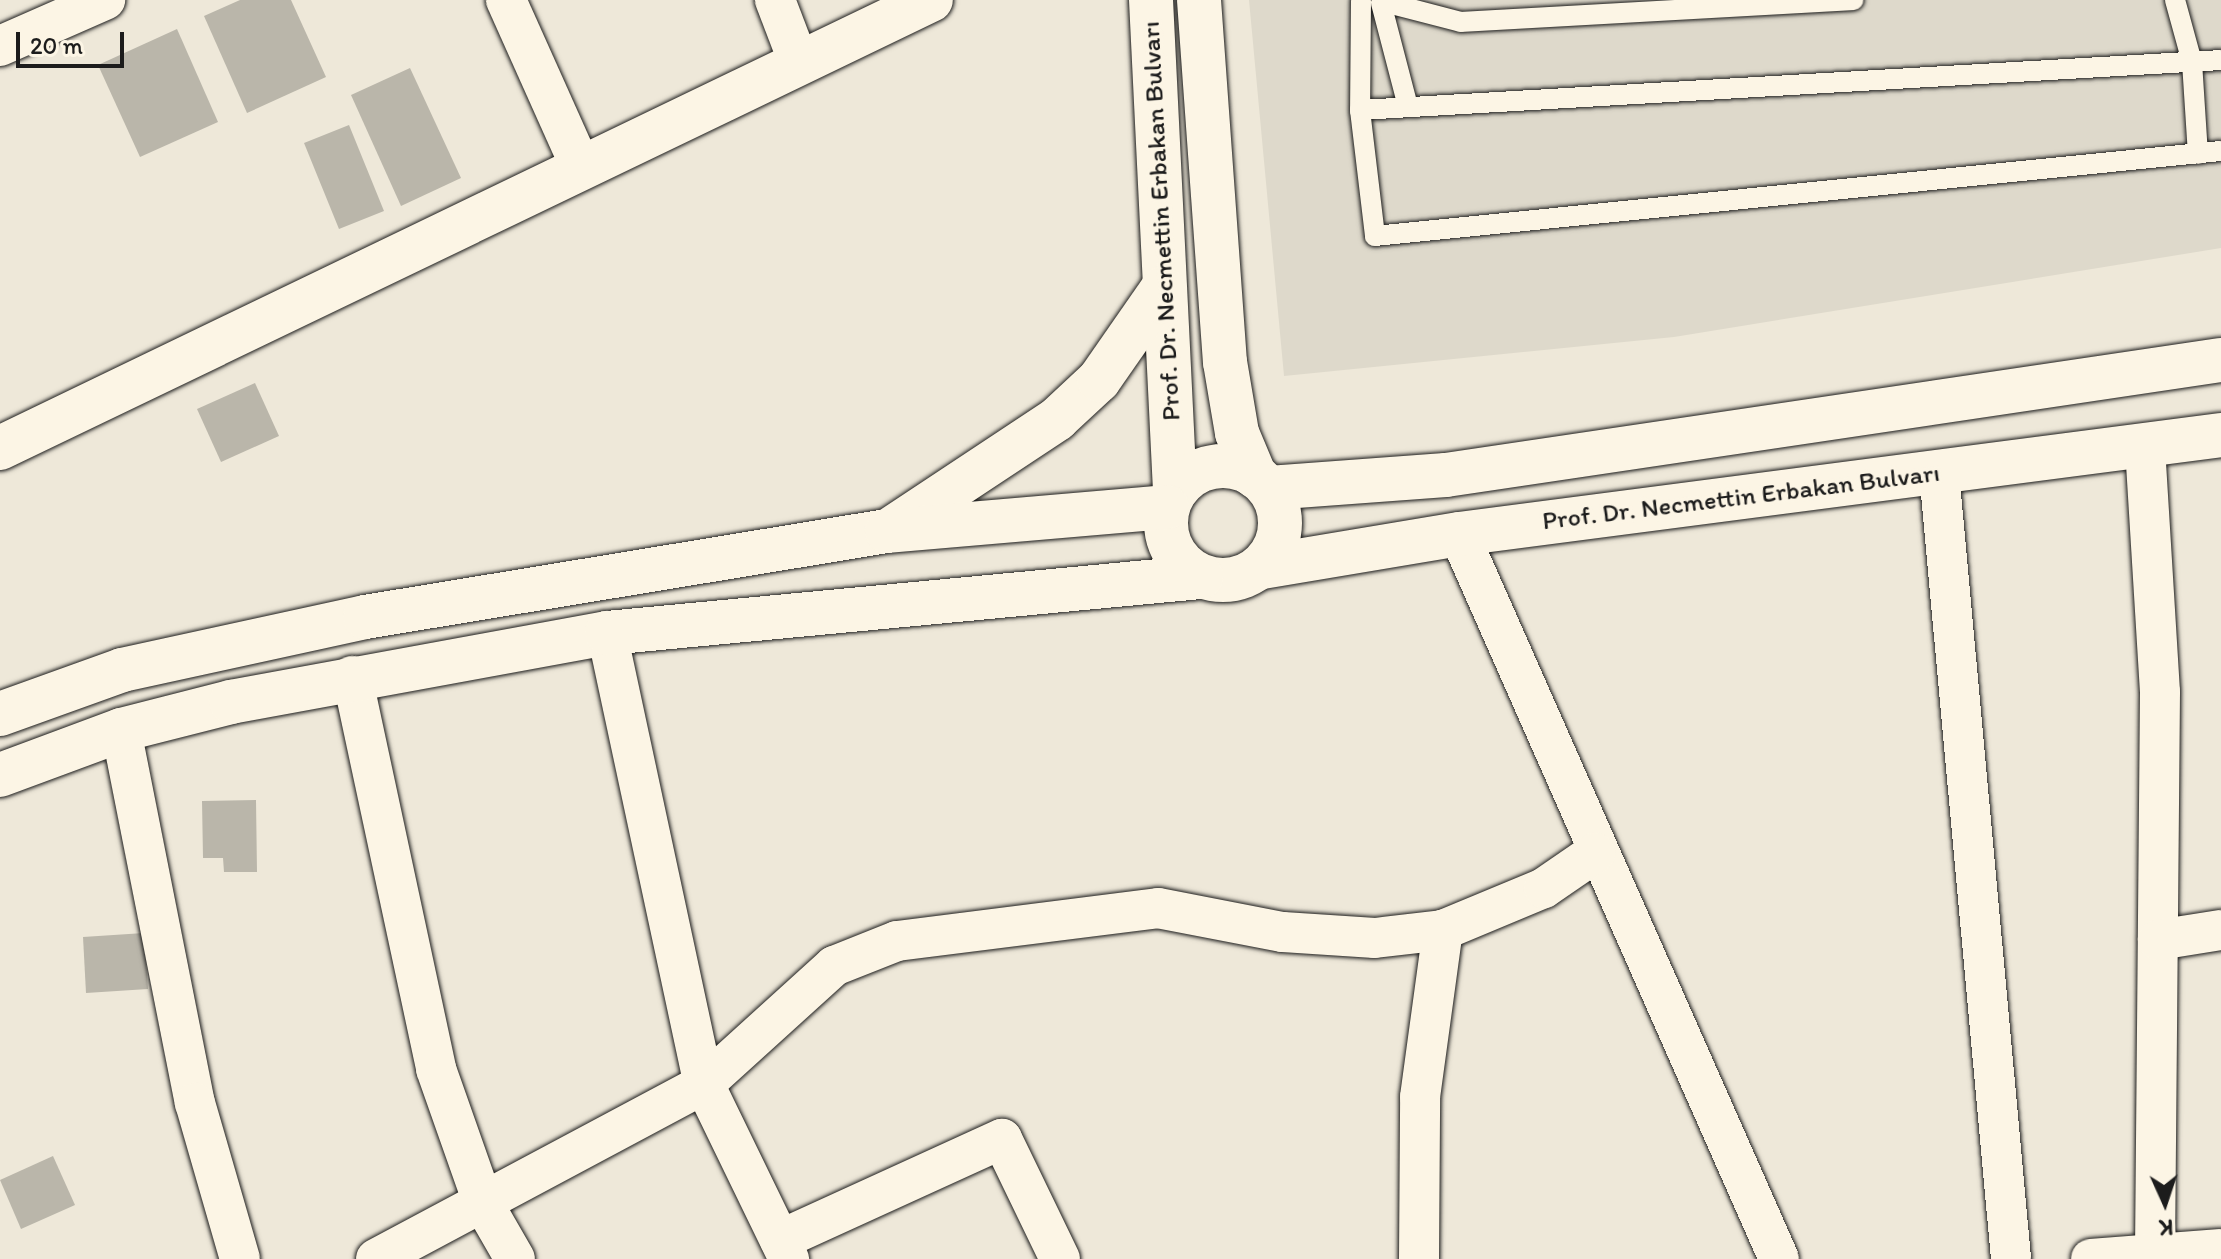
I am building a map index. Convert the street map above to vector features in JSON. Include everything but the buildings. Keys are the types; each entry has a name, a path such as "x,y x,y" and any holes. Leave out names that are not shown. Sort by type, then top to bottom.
{"main road":[{"path":"0,448 931,0"},
{"name":"Prof. Dr. Necmettin Erbakan Bulvarı","path":"1151,0 1171,499"},
{"name":"Prof. Dr. Necmettin Erbakan Bulvarı","path":"1199,0 1225,362 1237,433 1262,482"},
{"path":"887,531 1057,419 1099,380 1163,288"},
{"path":"1201,577 1171,549 1171,499 1187,477 1221,465 1262,482 1446,475 2221,360"},
{"name":"Prof. Dr. Necmettin Erbakan Bulvarı","path":"1262,567 1459,534 2221,435"},
{"path":"0,775 121,730 352,676 607,633 1201,577 1222,581 1262,567 1279,538 1262,482"},
{"path":"0,714 241,639 887,531 1171,499"}],"street":[{"path":"0,46 105,0"},
{"path":"506,0 581,168"},
{"path":"775,0 799,63"},
{"path":"2145,447 2160,692 2154,1257"},
{"path":"1939,472 2011,1259"},
{"path":"1459,534 1595,853 1779,1259"},
{"path":"607,633 704,1084 785,1250 1002,1139 1060,1259"},
{"path":"352,676 436,1069 484,1205 515,1259"},
{"path":"121,730 195,1103 240,1259"},
{"path":"376,1259 484,1205 704,1084 834,966 897,941 1158,908 1283,932 1375,938 1443,930 1544,888 1595,853"},
{"path":"1419,1259 1420,1097 1443,930"},
{"path":"2158,940 2221,930"},
{"path":"2091,1259 2154,1257 2221,1249"}],"lane":[{"path":"1377,2 1461,22 1853,0"},
{"path":"2175,0 2192,62 2198,154"},
{"path":"1377,2 1408,107"},
{"path":"1377,2 1360,110 1375,236 2221,151"},
{"path":"1360,110 2221,60"}],"shaded area":[{"path":"1249,0 2221,0 2221,248 1674,337 1284,376"}]}
